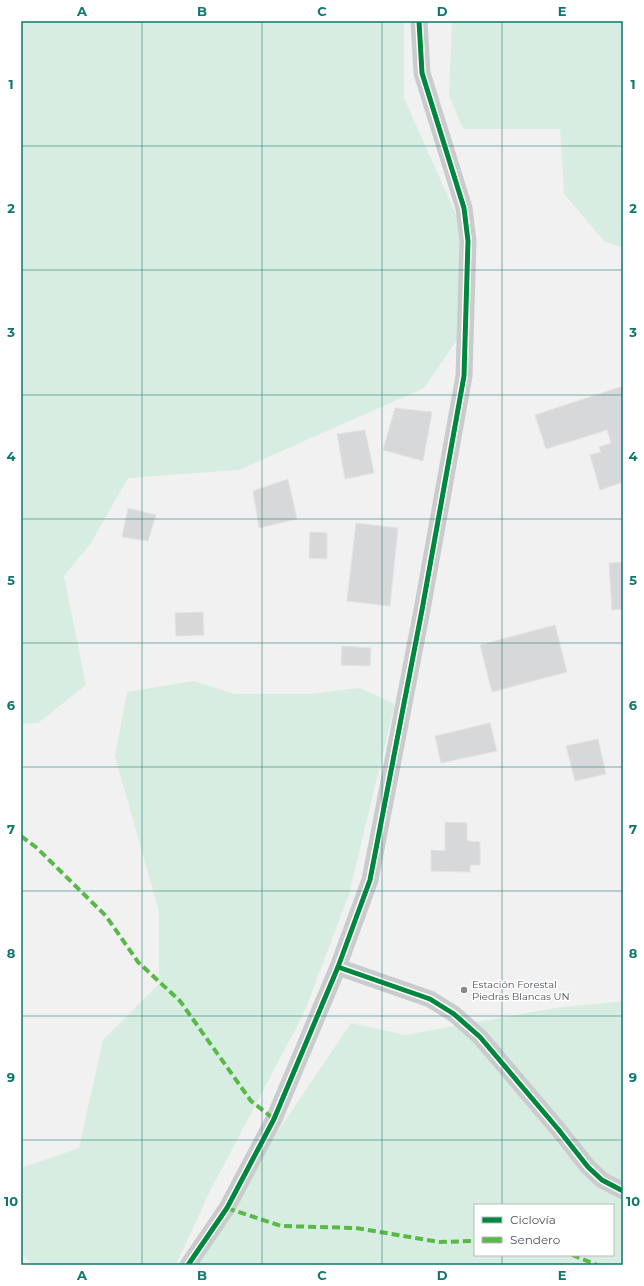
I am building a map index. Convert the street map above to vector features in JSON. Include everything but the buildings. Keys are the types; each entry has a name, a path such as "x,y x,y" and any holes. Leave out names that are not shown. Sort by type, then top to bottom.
{"street":[{"path":"188,1265 227,1208 274,1119 338,967 370,880 422,610 464,376 468,241 464,208 422,73 419,21"},
{"path":"338,967 430,999 454,1014 480,1037 558,1129 588,1167 602,1180 623,1191"}],"green space":[{"path":"21,21 404,21 404,98 459,221 459,337 424,388 239,470 128,478 91,543 64,576 86,685 38,723 21,724"},
{"path":"452,21 623,21 623,248 604,241 564,194 560,129 463,129 449,95"},
{"path":"193,681 235,694 309,694 360,688 395,704 349,894 304,1013 209,1193 176,1265 33,1265 21,1254 21,1168 79,1148 103,1040 159,984 159,912 115,756 127,692"},
{"path":"623,1001 623,1265 187,1265 351,1023 405,1035 555,1008"}],"marked path":[{"path":"21,836 37,848 106,916 138,962 180,1001 251,1101 274,1119"},
{"path":"227,1208 281,1226 356,1228 439,1242 474,1241"},
{"path":"574,1256 597,1265"}],"cycle path":[{"path":"188,1265 227,1208 274,1119 338,967 370,880 422,610 464,376 468,241 464,208 422,73 419,21"},
{"path":"338,967 430,999 454,1014 480,1037 558,1129 588,1167 602,1180 623,1191"}],"place":[{"name":"Estación Forestal Piedras Blancas UN","path":"464,990"}]}
